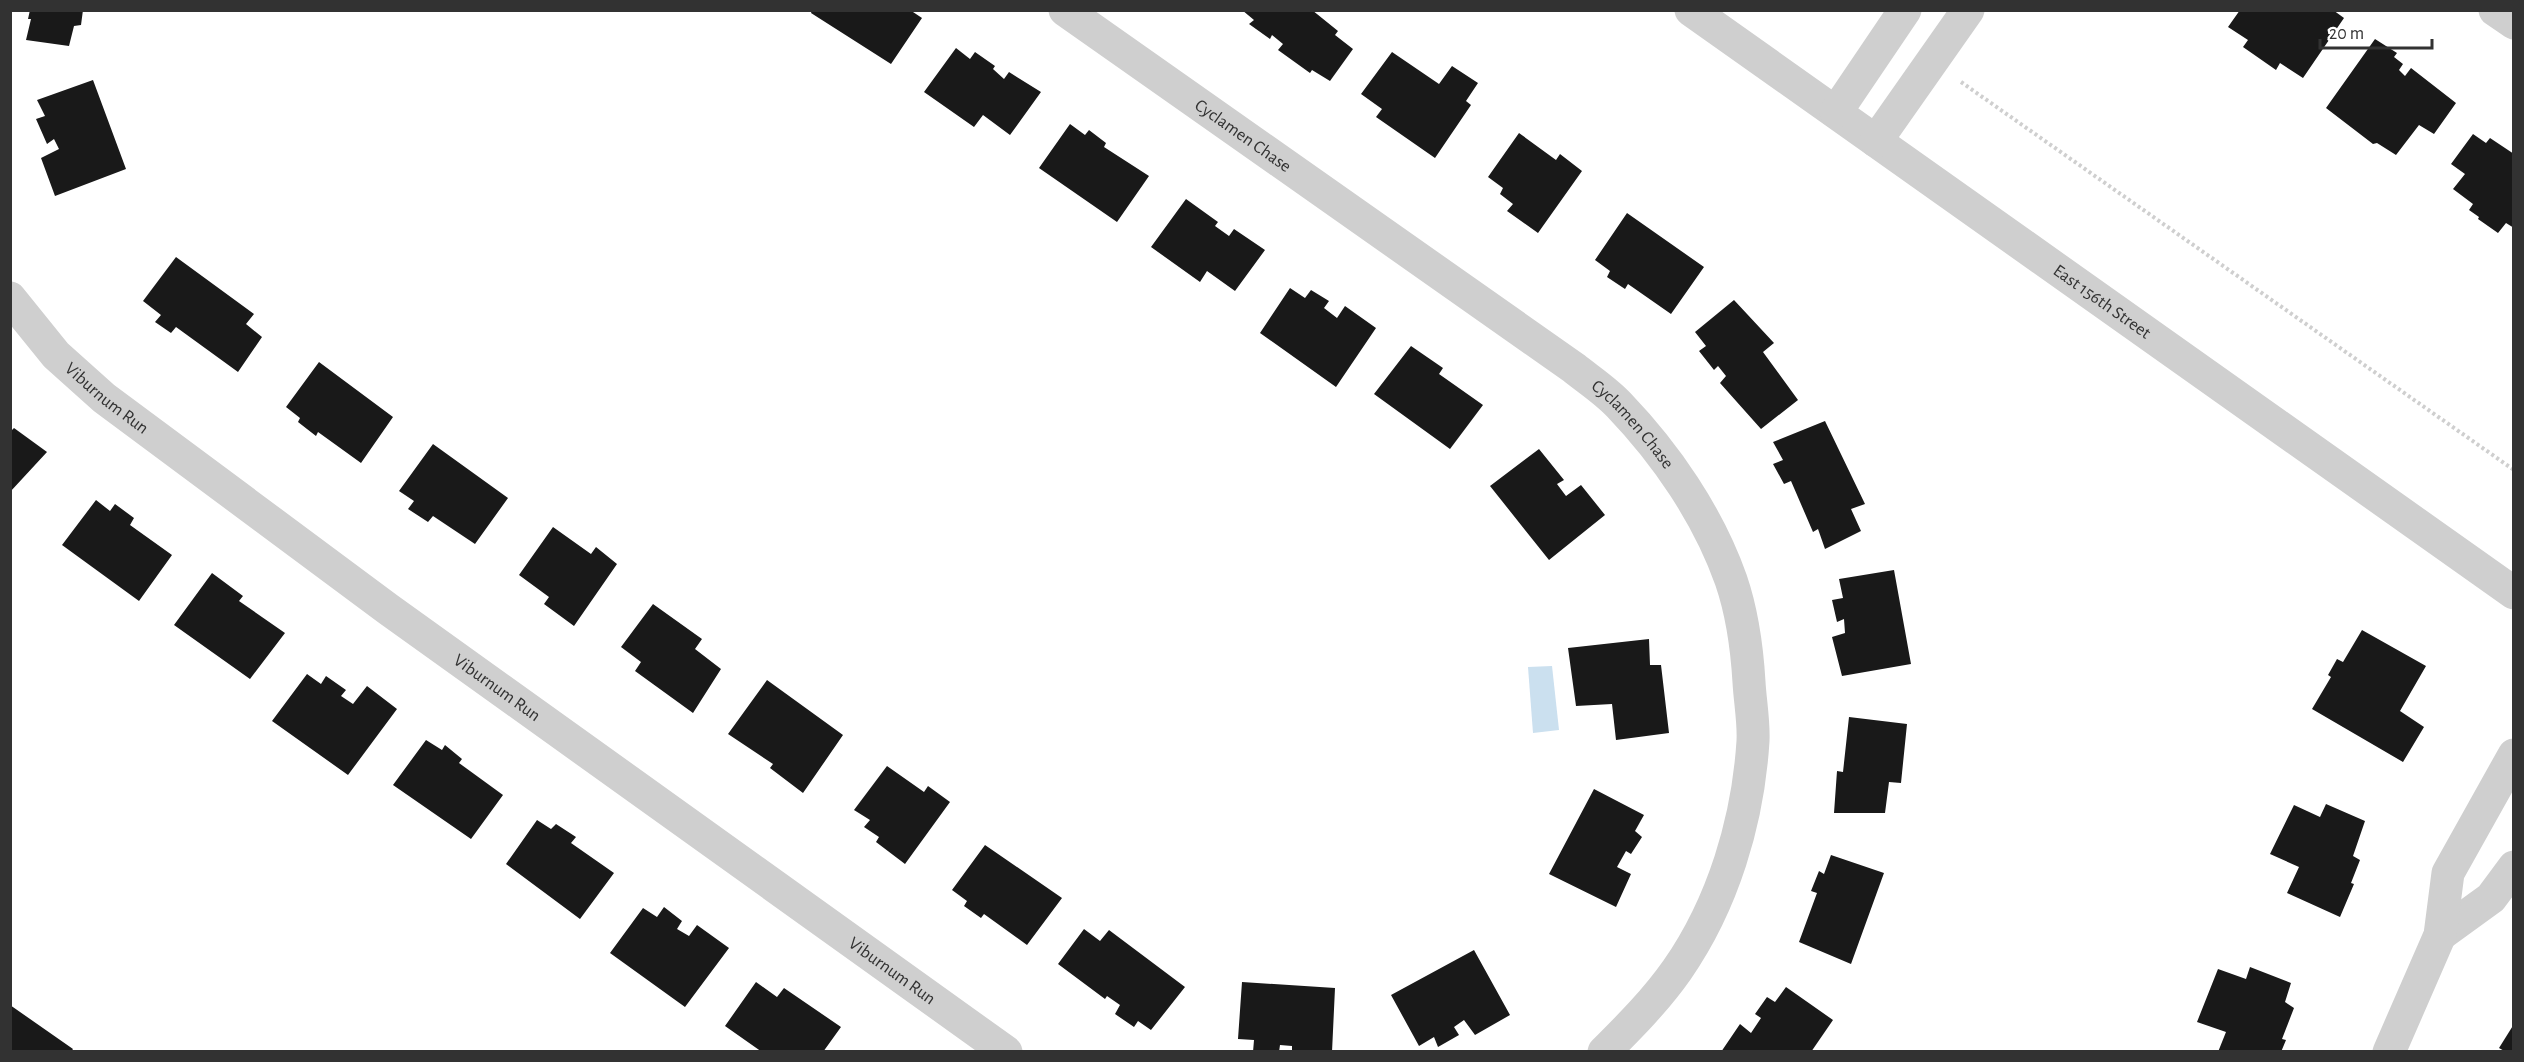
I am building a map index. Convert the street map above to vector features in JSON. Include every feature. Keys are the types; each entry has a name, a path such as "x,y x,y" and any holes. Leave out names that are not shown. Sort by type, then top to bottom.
{"street":[{"name":"Cyclamen Chase","path":"1065,10 1512,322 1618,403 1651,441 1684,487 1711,536 1731,580 1742,623 1746,652 1753,739 1746,801 1730,863 1710,912 1677,970 1637,1019 1604,1052"},
{"name":"East 156th Street","path":"1691,10 2514,593"},
{"path":"1836,112 1905,10"},
{"path":"1876,141 1968,10"},
{"path":"2495,10 2514,23"},
{"name":"Viburnum Run","path":"10,298 56,355 104,398 388,609 1006,1052"},
{"path":"2389,1052 2440,935 2448,873 2514,755"},
{"path":"2440,935 2492,898 2514,867"}],"path":[{"path":"1932,62 2514,470"}],"water":[{"path":"1552,666 1559,730 1533,733 1528,667"}],"building":[{"path":"30,10 83,10 81,25 74,26 69,46 26,40 31,19 28,19"},
{"path":"812,10 910,10 922,18 891,64 811,13"},
{"path":"1242,10 1312,10 1338,31 1335,35 1353,49 1330,81 1312,70 1310,73 1278,50 1283,44 1272,35 1270,39 1249,24 1254,20"},
{"path":"2240,10 2333,10 2344,18 2303,78 2280,63 2276,70 2243,47 2248,40 2228,27"},
{"path":"2375,39 2397,53 2394,57 2403,64 2399,70 2405,76 2411,68 2456,103 2434,134 2419,125 2396,155 2377,143 2373,144 2326,108"},
{"path":"956,48 970,59 975,52 995,66 993,69 1004,79 1009,72 1041,92 1010,135 983,115 974,127 924,92"},
{"path":"1392,52 1439,84 1452,66 1478,83 1466,101 1471,105 1435,158 1376,117 1382,109 1361,94"},
{"path":"93,80 126,169 55,196 41,158 59,149 54,139 47,144 36,119 45,116 37,100"},
{"path":"1070,124 1085,135 1089,130 1106,143 1104,147 1149,176 1117,222 1039,168"},
{"path":"1519,133 1556,160 1560,154 1582,171 1538,233 1507,211 1513,204 1500,194 1503,188 1488,177"},
{"path":"2473,134 2486,143 2490,138 2514,154 2514,228 2506,223 2498,233 2478,219 2479,217 2469,210 2473,204 2453,189 2465,174 2451,164"},
{"path":"1186,199 1218,222 1215,226 1229,236 1234,229 1265,250 1235,291 1207,271 1200,282 1151,247"},
{"path":"1627,213 1704,267 1671,314 1628,284 1625,289 1607,277 1610,271 1595,260"},
{"path":"176,257 254,314 246,324 262,337 238,372 176,327 171,333 155,322 161,315 143,301"},
{"path":"1290,288 1305,298 1311,290 1329,301 1324,308 1337,318 1345,306 1376,328 1336,387 1260,333"},
{"path":"1734,300 1774,343 1763,352 1798,400 1761,429 1720,383 1726,376 1718,366 1714,370 1699,351 1706,346 1695,332"},
{"path":"1411,346 1443,368 1439,374 1483,405 1450,449 1374,394"},
{"path":"319,362 393,417 361,463 318,432 316,436 298,422 300,418 286,407"},
{"path":"1825,421 1865,504 1851,509 1861,531 1825,549 1818,529 1813,532 1791,481 1784,484 1773,464 1783,460 1773,442"},
{"path":"14,428 47,452 10,492 10,432"},
{"path":"433,444 508,498 475,544 433,516 428,522 408,509 414,501 399,491"},
{"path":"1539,449 1564,480 1557,484 1566,496 1581,485 1605,515 1549,560 1490,486"},
{"path":"96,500 110,511 115,504 134,518 130,525 172,555 139,601 62,545"},
{"path":"553,527 591,554 596,547 617,564 574,626 544,604 549,597 519,575"},
{"path":"1894,570 1911,664 1842,676 1832,637 1845,633 1844,619 1837,622 1832,600 1843,598 1839,579"},
{"path":"212,573 243,596 239,601 285,633 250,679 174,625"},
{"path":"653,604 702,639 695,649 721,669 693,713 635,671 641,662 621,647"},
{"path":"2362,630 2426,666 2400,711 2424,727 2403,762 2312,709 2331,677 2328,675 2337,659 2343,662"},
{"path":"1649,639 1650,665 1661,665 1669,733 1616,740 1612,704 1576,706 1568,648"},
{"path":"307,674 321,684 326,676 346,690 341,696 353,704 367,686 397,709 348,775 272,721"},
{"path":"767,680 843,735 803,793 770,768 773,764 728,734"},
{"path":"1849,717 1907,724 1901,783 1889,782 1885,813 1834,813 1837,771 1843,772"},
{"path":"426,740 442,750 445,745 462,759 459,763 503,795 471,839 393,785"},
{"path":"887,766 924,792 928,786 950,802 905,864 876,842 879,837 864,827 870,820 854,810"},
{"path":"1594,789 1644,815 1635,831 1642,837 1631,854 1626,851 1617,867 1631,874 1616,907 1549,874"},
{"path":"2326,804 2365,821 2353,856 2360,860 2351,883 2354,884 2340,917 2287,893 2299,867 2270,854 2294,805 2320,817"},
{"path":"537,820 551,829 556,824 576,837 571,843 614,873 580,919 506,864"},
{"path":"985,845 1062,898 1027,945 984,914 981,918 964,906 967,901 952,890"},
{"path":"1831,855 1884,873 1851,964 1799,942 1817,893 1811,891 1819,871 1824,874"},
{"path":"664,907 682,921 677,929 689,936 697,925 729,948 685,1007 610,953 643,908 657,917"},
{"path":"1084,929 1100,941 1109,930 1185,987 1151,1030 1138,1021 1134,1027 1115,1014 1120,1005 1107,996 1105,999 1058,964"},
{"path":"1474,950 1510,1015 1475,1035 1464,1020 1454,1027 1459,1035 1438,1047 1434,1037 1419,1046 1391,995"},
{"path":"2250,967 2291,983 2285,1002 2294,1008 2282,1039 2286,1040 2281,1052 2218,1052 2226,1032 2197,1022 2218,969 2246,979"},
{"path":"756,982 777,997 784,988 841,1027 823,1052 762,1052 725,1026"},
{"path":"1242,982 1335,988 1332,1052 1292,1052 1292,1046 1280,1045 1279,1052 1253,1052 1254,1040 1238,1039"},
{"path":"1786,987 1833,1020 1811,1052 1721,1052 1740,1024 1751,1033 1761,1018 1755,1014 1767,997 1775,1002"},
{"path":"10,1005 73,1049 71,1052 10,1052"},
{"path":"2514,1024 2514,1052 2506,1052 2499,1048"}]}
